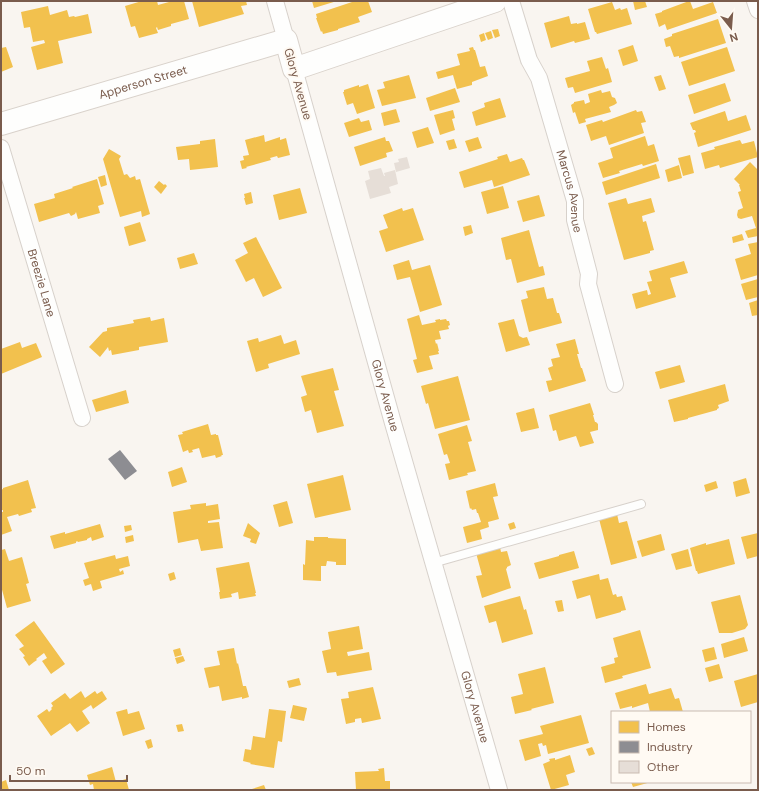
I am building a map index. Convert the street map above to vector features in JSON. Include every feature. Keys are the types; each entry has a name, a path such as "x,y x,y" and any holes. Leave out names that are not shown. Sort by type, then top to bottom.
{"street":[{"name":"Glory Avenue","path":"274,1 393,423 499,790"},
{"path":"294,69 494,1"},
{"name":"Marcus Avenue","path":"511,1 529,60 539,78 574,202 575,220 589,274 588,284 615,384"},
{"path":"755,1 758,10"},
{"name":"Apperson Street","path":"1,124 286,40"},
{"name":"Breezie Lane","path":"1,148 82,418"}],"lane":[{"path":"433,563 641,504"}],"building: Homes":[{"path":"142,1 157,1 158,5 169,1 184,1 189,19 171,24 171,26 158,30 157,27 158,33 139,38 135,26 131,27 125,6"},
{"path":"192,1 246,1 247,5 241,6 244,14 199,27"},
{"path":"312,1 337,1 314,8"},
{"path":"355,1 368,1 372,12 358,17 360,22 323,34 322,31 321,32 316,14"},
{"path":"633,1 645,1 647,7 635,10"},
{"path":"689,1 693,9 713,2 717,13 667,30 665,24 659,27 655,14"},
{"path":"612,2 615,10 627,8 632,24 597,34 595,32 588,9"},
{"path":"48,6 50,15 67,10 69,17 88,14 92,33 58,41 63,63 37,70 31,47 45,43 44,40 33,42 30,27 24,28 21,12"},
{"path":"569,16 571,24 585,22 590,39 575,43 574,41 551,48 544,23"},
{"path":"718,19 726,43 679,58 679,56 674,57 670,46 666,47 664,39 672,36 672,34"},
{"path":"498,29 500,36 495,38 492,30"},
{"path":"491,31 493,38 488,40 485,33"},
{"path":"484,33 486,40 481,42 479,35"},
{"path":"633,45 638,61 623,66 618,50"},
{"path":"6,47 13,67 1,72 1,48"},
{"path":"473,47 480,67 485,66 488,76 472,82 472,85 457,89 453,75 438,79 436,72 460,65 457,54 470,51 469,48"},
{"path":"727,47 735,71 689,86 681,62"},
{"path":"602,57 606,69 608,68 612,82 575,93 573,87 568,88 565,78 590,71 587,61"},
{"path":"409,75 416,98 382,106 377,90 385,88 383,82"},
{"path":"661,75 666,89 659,91 654,77"},
{"path":"725,83 731,101 694,114 688,95"},
{"path":"368,84 375,108 357,114 353,103 347,105 343,92 344,90 359,85 359,87"},
{"path":"455,88 460,102 430,111 426,98"},
{"path":"601,90 602,93 610,91 612,97 615,98 617,103 609,107 611,112 585,119 586,122 579,124 575,112 573,113 571,105 574,102 584,100 585,104 590,102 588,94"},
{"path":"500,98 506,117 476,126 472,112 485,107 484,103"},
{"path":"396,109 400,122 384,126 381,113"},
{"path":"453,110 455,118 452,119 455,130 440,135 434,115"},
{"path":"636,110 637,112 642,111 646,122 641,123 644,133 609,145 606,136 591,141 586,125 602,120 603,122"},
{"path":"725,111 728,121 746,115 751,130 698,147 694,133 696,132 693,130 690,123"},
{"path":"359,118 361,122 369,120 372,130 349,137 344,123"},
{"path":"428,127 434,143 417,148 412,132"},
{"path":"264,135 265,142 280,137 280,140 286,138 290,155 270,158 271,160 242,169 240,161 244,160 243,156 249,155 245,140"},
{"path":"645,136 648,146 654,144 659,161 643,166 642,164 603,178 598,163 613,158 610,148"},
{"path":"385,137 386,141 389,141 393,151 386,153 387,157 360,166 354,147"},
{"path":"478,137 482,148 469,152 465,141"},
{"path":"215,139 218,167 190,170 189,159 178,160 176,147 200,144 200,141"},
{"path":"454,139 457,148 449,150 446,141"},
{"path":"740,140 742,144 754,141 758,157 720,168 719,165 705,169 701,153 715,149 714,147"},
{"path":"109,149 121,156 119,159 124,175 127,174 130,178 135,176 136,180 140,179 150,214 142,217 141,211 120,217 103,159"},
{"path":"507,154 510,162 522,158 530,175 494,187 492,180 464,188 459,172 498,159 497,157"},
{"path":"690,155 694,173 683,176 678,158"},
{"path":"750,162 758,170 758,236 748,238 745,231 756,228 752,216 741,219 738,218 738,210 743,208 738,192 741,191 740,185 734,179"},
{"path":"656,164 660,178 606,195 602,182"},
{"path":"679,165 682,178 668,182 665,170"},
{"path":"105,175 107,185 101,187 98,177"},
{"path":"97,179 104,204 98,206 100,213 78,219 76,212 71,216 69,213 39,222 34,204 55,198 54,194"},
{"path":"159,181 167,186 161,194 154,187"},
{"path":"503,186 509,208 487,214 481,192"},
{"path":"300,188 307,213 279,220 273,195"},
{"path":"251,192 253,203 246,205 244,194"},
{"path":"539,195 545,216 523,222 517,201"},
{"path":"626,198 628,204 651,198 655,212 642,216 643,222 646,221 654,250 650,251 650,253 624,260 608,203"},
{"path":"402,208 403,211 413,208 424,240 386,252 379,231 388,228 383,215"},
{"path":"140,222 146,241 129,246 124,227"},
{"path":"471,225 473,233 465,236 463,227"},
{"path":"529,230 539,267 543,266 545,275 517,283 511,259 506,260 501,238"},
{"path":"742,234 744,240 733,243 732,237"},
{"path":"256,237 282,288 263,297 254,278 246,282 235,260 248,253 243,243"},
{"path":"758,242 758,275 741,280 735,259 751,254 748,244"},
{"path":"194,253 198,264 180,269 177,258"},
{"path":"409,260 412,270 430,265 442,305 420,312 410,277 397,280 393,265"},
{"path":"684,261 688,273 670,278 676,297 636,309 632,294 647,290 648,295 651,294 647,282 652,281 649,271"},
{"path":"758,279 758,297 746,300 741,284"},
{"path":"544,287 547,299 553,298 557,313 559,313 562,323 529,332 521,300 528,298 526,291"},
{"path":"758,300 758,315 752,316 749,303"},
{"path":"419,315 422,325 436,322 435,320 446,319 449,321 450,325 448,326 449,329 439,331 441,339 435,340 439,354 429,356 433,369 417,373 413,360 417,359 407,319"},
{"path":"150,317 151,321 164,318 168,342 139,347 139,350 112,355 111,350 109,351 108,347 100,357 89,347 103,332 107,331 107,328 134,323 133,320"},
{"path":"514,319 519,336 523,338 527,337 530,345 506,352 498,323"},
{"path":"281,335 284,344 296,340 300,354 268,364 269,368 256,372 247,341 258,338 259,342"},
{"path":"575,339 579,354 577,354 586,381 549,392 546,381 552,380 548,368 553,366 551,359 560,357 556,344"},
{"path":"20,342 22,348 36,343 42,357 1,374 1,349"},
{"path":"680,365 685,382 660,389 655,372"},
{"path":"333,368 339,390 334,391 344,426 317,433 311,410 305,412 301,397 307,395 301,376"},
{"path":"458,376 470,420 435,429 428,403 426,404 421,386"},
{"path":"725,384 729,401 718,405 719,408 717,410 674,422 668,400"},
{"path":"126,390 129,403 96,412 92,400"},
{"path":"590,403 595,422 598,424 598,430 590,432 594,443 580,447 576,436 559,441 556,430 553,431 549,415"},
{"path":"534,408 539,428 521,432 516,413"},
{"path":"208,424 211,435 218,435 223,455 216,458 215,455 202,458 199,448 192,450 193,452 189,453 188,450 183,452 178,435 183,434 182,432"},
{"path":"467,425 472,441 468,442 476,471 467,473 468,475 449,480 445,464 450,463 447,454 444,455 438,434"},
{"path":"182,467 187,482 172,487 168,472"},
{"path":"343,475 351,510 315,518 307,484"},
{"path":"746,478 750,493 736,497 733,482"},
{"path":"28,480 36,508 31,509 32,512 19,516 18,514 7,517 12,531 1,535 1,512 3,512 3,510 1,510 1,490"},
{"path":"716,481 718,488 706,492 704,485"},
{"path":"495,483 498,496 493,497 499,519 488,522 489,527 480,530 482,539 467,543 463,527 481,522 476,509 470,509 466,491"},
{"path":"287,501 293,523 279,527 273,505"},
{"path":"206,503 206,506 218,504 220,519 208,521 208,523 219,522 223,548 201,551 198,539 178,543 173,512 191,509 190,505"},
{"path":"617,514 619,523 627,521 637,558 611,565 599,519"},
{"path":"514,522 516,528 510,530 508,524"},
{"path":"248,523 260,533 256,544 250,542 251,539 243,536"},
{"path":"100,524 104,537 92,541 91,537 87,540 77,541 76,543 54,549 50,536 65,532 65,534"},
{"path":"131,525 132,530 125,532 124,526"},
{"path":"758,533 758,556 747,559 741,537"},
{"path":"661,534 665,550 642,557 637,541"},
{"path":"133,535 134,541 126,543 125,537"},
{"path":"314,537 346,539 346,565 336,565 336,562 327,561 326,566 321,566 321,581 303,580 306,540 314,541"},
{"path":"729,539 735,564 698,574 690,548 706,543 706,545"},
{"path":"500,547 501,552 507,551 511,565 506,569 511,588 482,598 476,576 482,575 476,553"},
{"path":"5,549 9,561 22,557 29,583 26,584 31,601 7,608 1,586 1,550"},
{"path":"688,549 692,566 676,570 671,554"},
{"path":"574,551 579,568 539,579 534,563"},
{"path":"115,555 116,559 128,556 130,566 119,569 120,572 123,570 124,574 100,581 102,588 93,591 91,584 85,586 83,580 89,578 84,563"},
{"path":"249,562 256,596 239,599 238,592 231,594 232,597 220,599 216,568"},
{"path":"174,572 176,579 170,581 168,574"},
{"path":"599,574 600,580 608,578 613,595 616,594 617,597 622,596 626,610 596,619 590,595 577,599 572,581"},
{"path":"740,595 748,625 745,629 732,633 719,633 711,602"},
{"path":"520,596 524,610 526,609 533,634 502,643 496,621 489,623 484,606"},
{"path":"562,600 564,611 558,612 555,601"},
{"path":"34,621 65,664 51,674 42,661 47,658 44,653 29,666 23,657 25,656 19,649 24,646 15,635"},
{"path":"359,626 363,649 347,652 348,656 369,652 372,670 337,676 336,672 327,673 322,651 331,649 328,632"},
{"path":"640,630 651,668 622,676 623,678 605,683 601,667 615,663 614,658 618,657 613,638"},
{"path":"744,637 748,651 724,658 721,644"},
{"path":"714,647 717,659 705,662 702,650"},
{"path":"180,648 182,655 175,657 173,650"},
{"path":"234,648 243,686 246,686 249,697 222,701 219,686 209,688 204,668 220,665 217,651"},
{"path":"183,656 185,661 177,664 175,658"},
{"path":"719,664 723,678 709,682 705,668"},
{"path":"545,667 554,703 515,714 511,697 523,694 518,674"},
{"path":"758,674 758,702 741,707 734,681"},
{"path":"299,678 301,685 289,688 287,681"},
{"path":"646,684 649,694 671,688 675,699 679,698 683,711 650,711 648,703 632,708 632,706 620,709 615,693"},
{"path":"373,687 381,719 362,723 361,718 355,719 355,722 346,724 341,699 349,698 348,692"},
{"path":"81,691 85,698 95,691 97,694 102,691 107,699 93,709 91,705 82,711 90,723 77,732 70,723 51,736 37,716 47,709 49,712 53,706 51,703 65,693 70,699"},
{"path":"293,705 307,708 304,721 290,718"},
{"path":"127,709 128,714 139,711 145,729 123,736 116,712"},
{"path":"269,709 286,711 282,742 278,741 274,768 250,764 251,763 243,761 245,749 251,750 253,736 265,738"},
{"path":"581,715 589,743 548,754 546,745 543,746 542,743 538,744 541,756 525,761 519,740 543,734 540,726"},
{"path":"182,724 184,731 178,732 176,725"},
{"path":"151,739 153,747 148,749 145,741"},
{"path":"592,747 595,754 589,756 586,749"},
{"path":"570,755 575,772 566,775 569,785 551,790 543,764 550,761 549,759 555,758 555,760"},
{"path":"112,767 116,782 126,779 129,790 94,790 93,784 90,785 87,775"},
{"path":"384,768 385,781 390,781 390,790 356,790 355,772 379,771 378,769"},
{"path":"6,780 9,790 2,790 1,782"},
{"path":"631,783 647,783 633,787"},
{"path":"264,785 266,790 252,790 252,789"}],"building: Industry":[{"path":"120,450 137,471 125,480 108,459"}],"building: Other":[{"path":"407,157 410,168 396,172 394,163 399,162 398,159"},
{"path":"381,168 384,176 384,173 395,170 398,184 389,187 391,193 370,199 365,181 370,179 368,171"}]}
